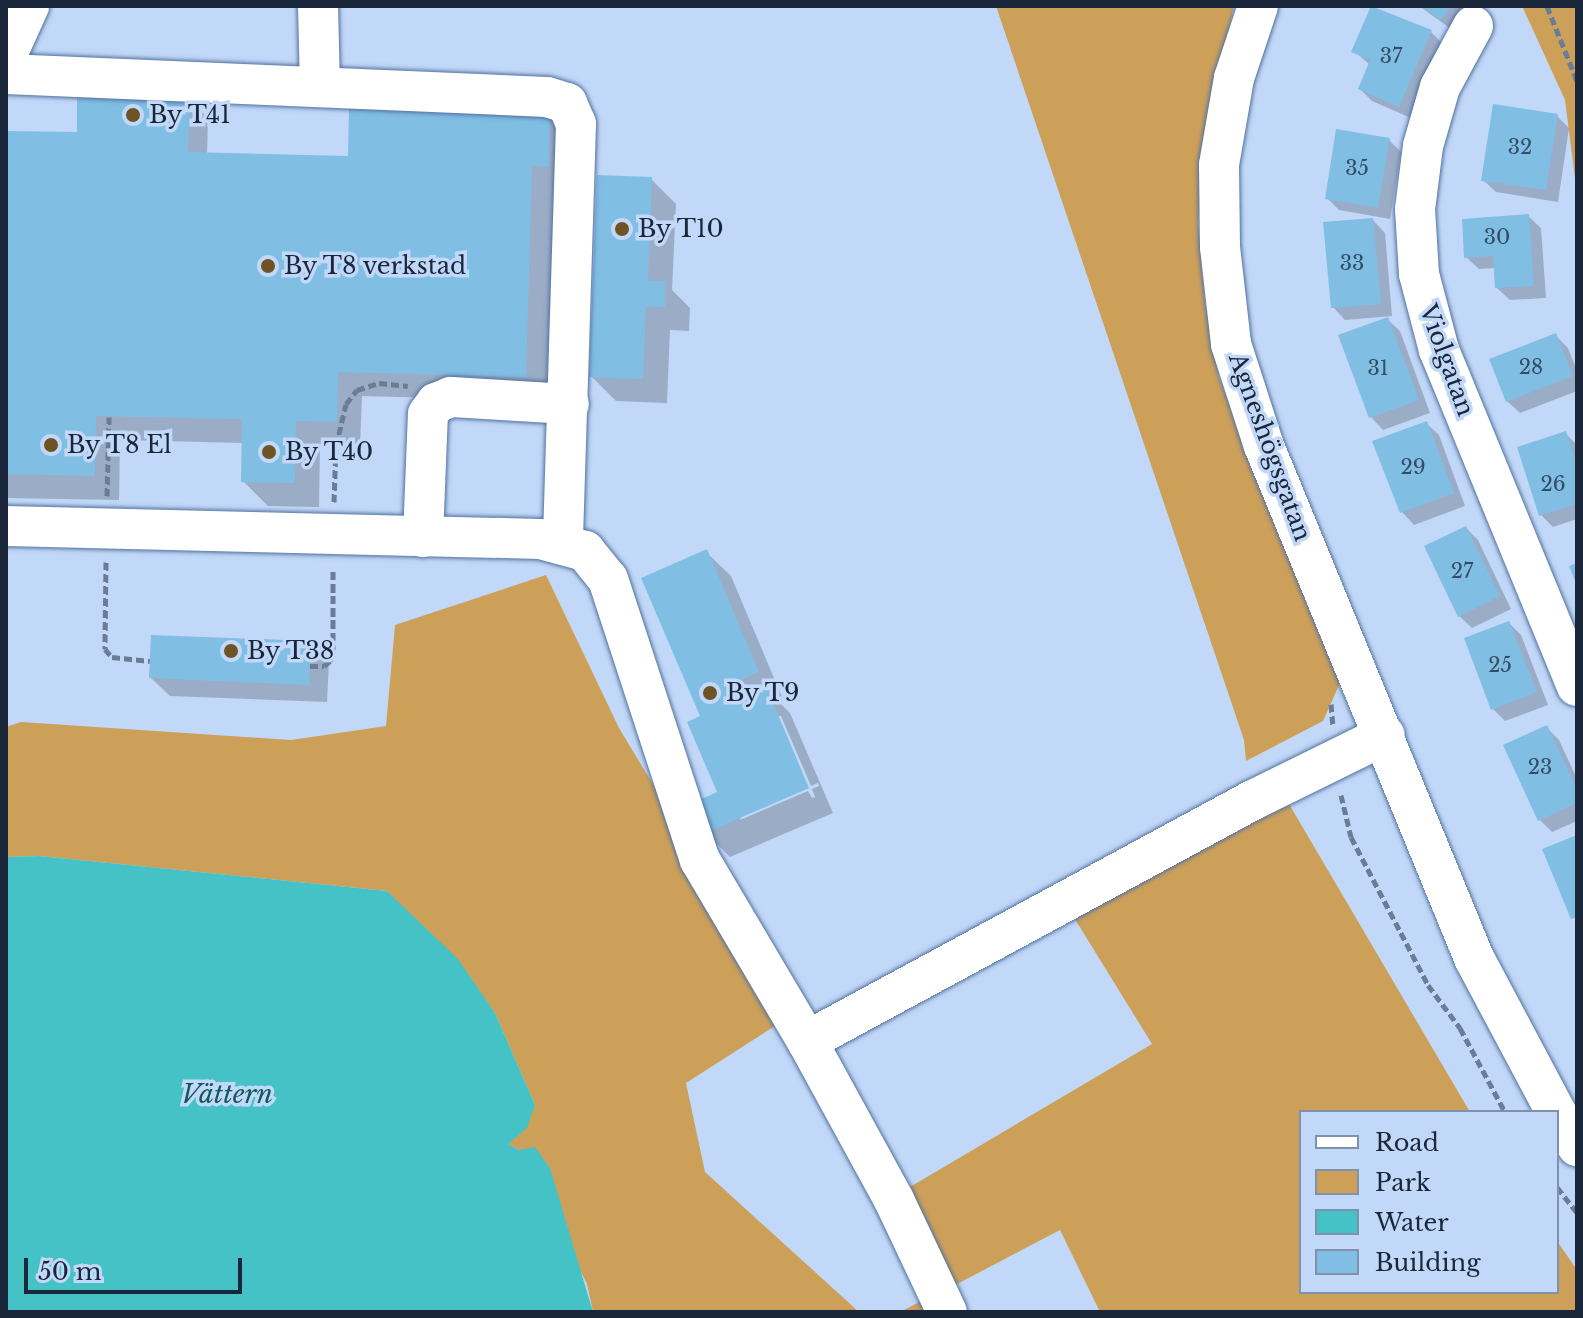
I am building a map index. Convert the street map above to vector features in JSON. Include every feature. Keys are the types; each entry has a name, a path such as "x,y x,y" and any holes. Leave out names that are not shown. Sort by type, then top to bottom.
{"street":[{"path":"6,57 29,6"},
{"path":"318,6 320,87"},
{"name":"Agneshögsgatan","path":"1258,6 1234,78 1219,165 1220,247 1231,344 1264,446 1474,958 1554,1110"},
{"name":"Violgatan","path":"1473,26 1440,87 1423,146 1415,209 1419,274 1439,350 1577,686"},
{"path":"6,74 547,97 567,103 576,124 563,543"},
{"path":"423,537 428,414 436,403 451,397 569,404"},
{"path":"6,526 563,543 585,551 608,579 700,860 807,1041 894,1200 947,1312"},
{"path":"807,1041 1251,801 1385,735"},
{"name":"Agneshögsgatan","path":"1559,1118 1577,1146"}],"path":[{"path":"1547,6 1577,81"},
{"path":"1338,758 1341,802 1351,837 1428,985 1460,1028 1504,1110"},
{"path":"1559,1190 1577,1213"}],"green space":[{"path":"996,6 1234,6 1207,124 1198,221 1205,303 1219,378 1340,683 1323,721 1246,761 1244,740"},
{"path":"1522,6 1577,7 1577,194 1565,100"},
{"path":"546,575 619,728 792,1015 686,1083 705,1172 859,1312 593,1312 587,1284 519,1150 508,1144 535,1105 495,1013 387,891 39,856 6,857 6,727 21,722 291,740 386,726 395,625"},
{"path":"1289,804 1469,1110 1299,1110 1299,1294 1559,1294 1559,1244 1577,1270 1577,1312 1100,1312 1060,1230 940,1293 946,1312 900,1312 939,1292 893,1197 1152,1044 1073,916"}],"water":[{"name":"Vättern","path":"39,856 387,891 458,959 495,1013 535,1105 527,1128 508,1144 519,1150 535,1147 550,1168 593,1312 6,1312 6,857"}],"building":[{"path":"1371,6 1432,30 1399,107 1358,89 1370,60 1351,52"},
{"path":"1421,6 1451,6 1441,20"},
{"name":"By T8 verkstad","path":"77,95 190,97 188,152 348,156 349,107 550,112 549,167 532,166 526,377 338,372 337,422 296,421 295,483 241,482 242,419 96,416 95,476 6,474 6,131 77,132"},
{"path":"1493,104 1558,114 1546,190 1481,181"},
{"path":"1336,129 1390,138 1378,208 1325,199"},
{"name":"By T10","path":"597,175 652,177 648,281 666,281 665,307 646,306 643,379 589,377"},
{"path":"1529,214 1534,286 1495,288 1493,256 1464,258 1462,219"},
{"path":"1373,218 1381,304 1331,308 1323,222"},
{"path":"1388,317 1419,400 1369,418 1338,335"},
{"path":"1556,333 1573,376 1506,402 1489,359"},
{"path":"1427,421 1454,493 1400,513 1372,441"},
{"path":"1566,431 1577,465 1577,504 1539,516 1517,447"},
{"path":"1466,526 1500,596 1458,617 1424,546"},
{"name":"By T9","path":"707,549 759,672 727,686 733,700 766,686 809,788 703,834 691,804 717,792 687,722 700,716 641,578"},
{"path":"1577,563 1577,586 1569,566"},
{"path":"1509,621 1537,692 1491,710 1464,638"},
{"name":"By T38","path":"151,635 311,641 309,685 149,678"},
{"path":"1547,725 1577,789 1577,803 1538,821 1503,745"},
{"path":"1577,835 1577,917 1571,919 1542,849"}],"place":[{"name":"By T41","path":"133,115"},
{"name":"By T10","path":"622,229"},
{"name":"By T8 verkstad","path":"268,266"},
{"name":"By T8 El","path":"51,445"},
{"name":"By T40","path":"269,452"},
{"name":"By T38","path":"231,651"},
{"name":"By T9","path":"710,693"}]}
